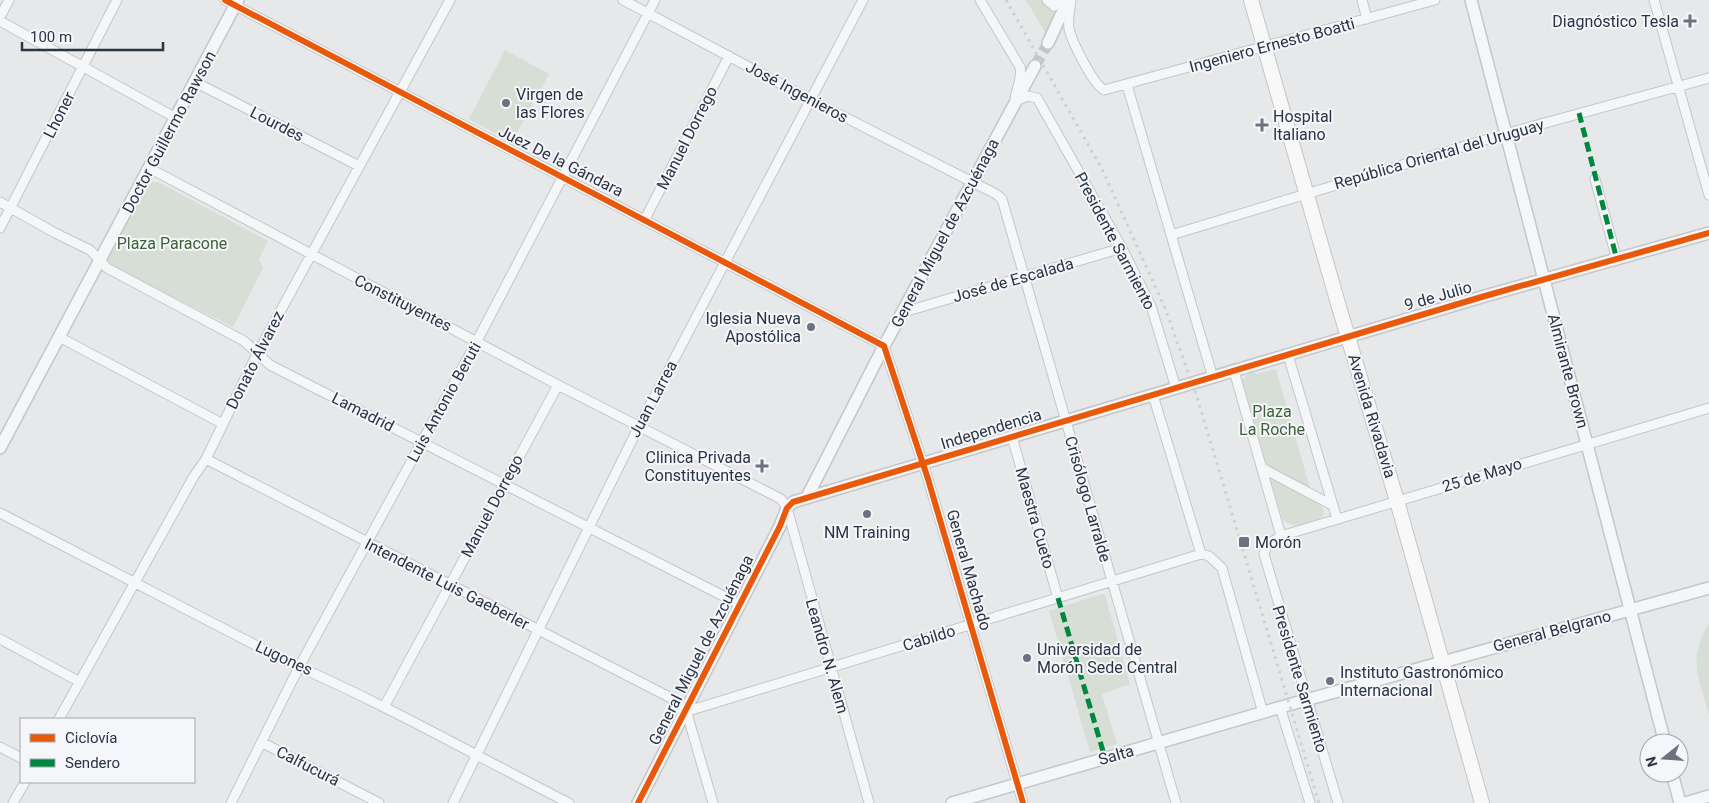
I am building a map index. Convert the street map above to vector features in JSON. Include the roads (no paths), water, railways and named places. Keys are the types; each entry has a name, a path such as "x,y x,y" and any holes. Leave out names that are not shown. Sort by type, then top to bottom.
{"main road":[{"name":"Avenida Rivadavia","path":"1251,0 1347,337 1397,501 1482,803"}],"street":[{"path":"9,0 0,19 176,118"},
{"name":"Lhoner","path":"0,228 117,0"},
{"name":"Donato Álvarez","path":"60,718 194,476 206,459 257,354 450,0"},
{"name":"José Ingenieros","path":"623,0 811,100 973,182"},
{"name":"Luis Antonio Beruti","path":"232,803 299,667 477,341 655,0"},
{"name":"Juan Larrea","path":"453,803 639,426 863,0"},
{"name":"General Miguel de Azcuénaga","path":"980,0 1020,67 1021,79 1015,92 1015,102"},
{"path":"1047,0 1054,6 1061,0"},
{"path":"1048,42 1070,0"},
{"name":"Ingeniero Ernesto Boatti","path":"1070,0 1069,29 1096,84 1104,90 1435,0"},
{"path":"1362,0 1367,19"},
{"name":"Almirante Brown","path":"1470,0 1662,733"},
{"path":"1654,0 1709,195"},
{"name":"Juez De la Gándara","path":"233,2 401,93 645,219 884,346"},
{"name":"Doctor Guillermo Rawson","path":"0,448 61,338 100,260 195,82 233,2"},
{"name":"Manuel Dorrego","path":"645,219 729,56"},
{"name":"General Miguel de Azcuénaga","path":"807,497 884,346 1035,66"},
{"name":"República Oriental del Uruguay","path":"1171,235 1505,134 1709,78"},
{"name":"Lourdes","path":"195,82 359,166"},
{"path":"1127,85 1213,378"},
{"name":"Presidente Sarmiento","path":"1015,102 1033,96 1039,102 1122,248 1155,317 1176,388"},
{"name":"Constituyentes","path":"149,168 558,385 781,499 787,508"},
{"path":"1596,179 1617,260"},
{"name":"Crisólogo Larralde","path":"973,182 1002,199 1006,208 1065,421 1176,803"},
{"name":"Lamadrid","path":"0,202 90,250 107,268 244,341 270,365 421,441 588,529 739,604"},
{"name":"9 de Julio","path":"1176,388 1544,279 1709,233"},
{"name":"José de Escalada","path":"904,312 1122,248"},
{"path":"61,338 223,424"},
{"name":"General Machado","path":"884,346 923,463 1023,803"},
{"path":"1288,355 1337,519"},
{"path":"1234,371 1281,536"},
{"name":"Manuel Dorrego","path":"384,707 558,385"},
{"name":"Independencia","path":"787,508 793,502 807,497 1176,388"},
{"path":"1153,395 1201,554 1209,556 1222,568 1263,712"},
{"name":"25 de Mayo","path":"1264,554 1267,545 1281,536 1709,408"},
{"name":"Maestra Cueto","path":"1012,437 1058,598"},
{"name":"Intendente Luis Gaeberler","path":"206,459 537,631 673,699 685,712"},
{"path":"1262,468 1332,505"},
{"name":"General Miguel de Azcuénaga","path":"638,803 780,526 787,508"},
{"name":"Leandro N. Alem","path":"787,508 869,803"},
{"name":"Lugones","path":"0,513 134,584 299,667 313,671 569,803"},
{"name":"Cabildo","path":"685,712 1201,554"},
{"name":"Presidente Sarmiento","path":"1264,554 1338,803"},
{"name":"General Belgrano","path":"1280,707 1709,588"},
{"path":"0,639 80,682"},
{"name":"Presidente Sarmiento","path":"1280,707 1310,803"},
{"name":"Salta","path":"952,803 1280,707"},
{"path":"685,712 713,803"},
{"name":"Calfucurá","path":"263,743 379,803"},
{"path":"0,747 20,757"},
{"path":"13,803 24,783"},
{"path":"1675,783 1680,803"},
{"path":"1685,803 1709,796"}],"tunnel":[{"path":"1035,66 1048,43"}],"railway":[{"path":"1006,0 1102,169 1165,308 1197,397 1319,803"}],"place":[{"name":"Diagnóstico Tesla","path":"1690,21"},
{"name":"Virgen de las Flores","path":"506,103"},
{"name":"Hospital Italiano","path":"1262,125"},
{"name":"Iglesia Nueva Apostólica","path":"811,327"},
{"name":"Clinica Privada Constituyentes","path":"762,466"},
{"name":"NM Training","path":"867,514"},
{"name":"Morón","path":"1244,542"},
{"name":"Universidad de Morón Sede Central","path":"1027,658"},
{"name":"Instituto Gastronómico Internacional","path":"1330,681"}],"park label":[{"name":"Plaza Paracone","path":"172,243"},
{"name":"Plaza La Roche","path":"1272,420"}]}
